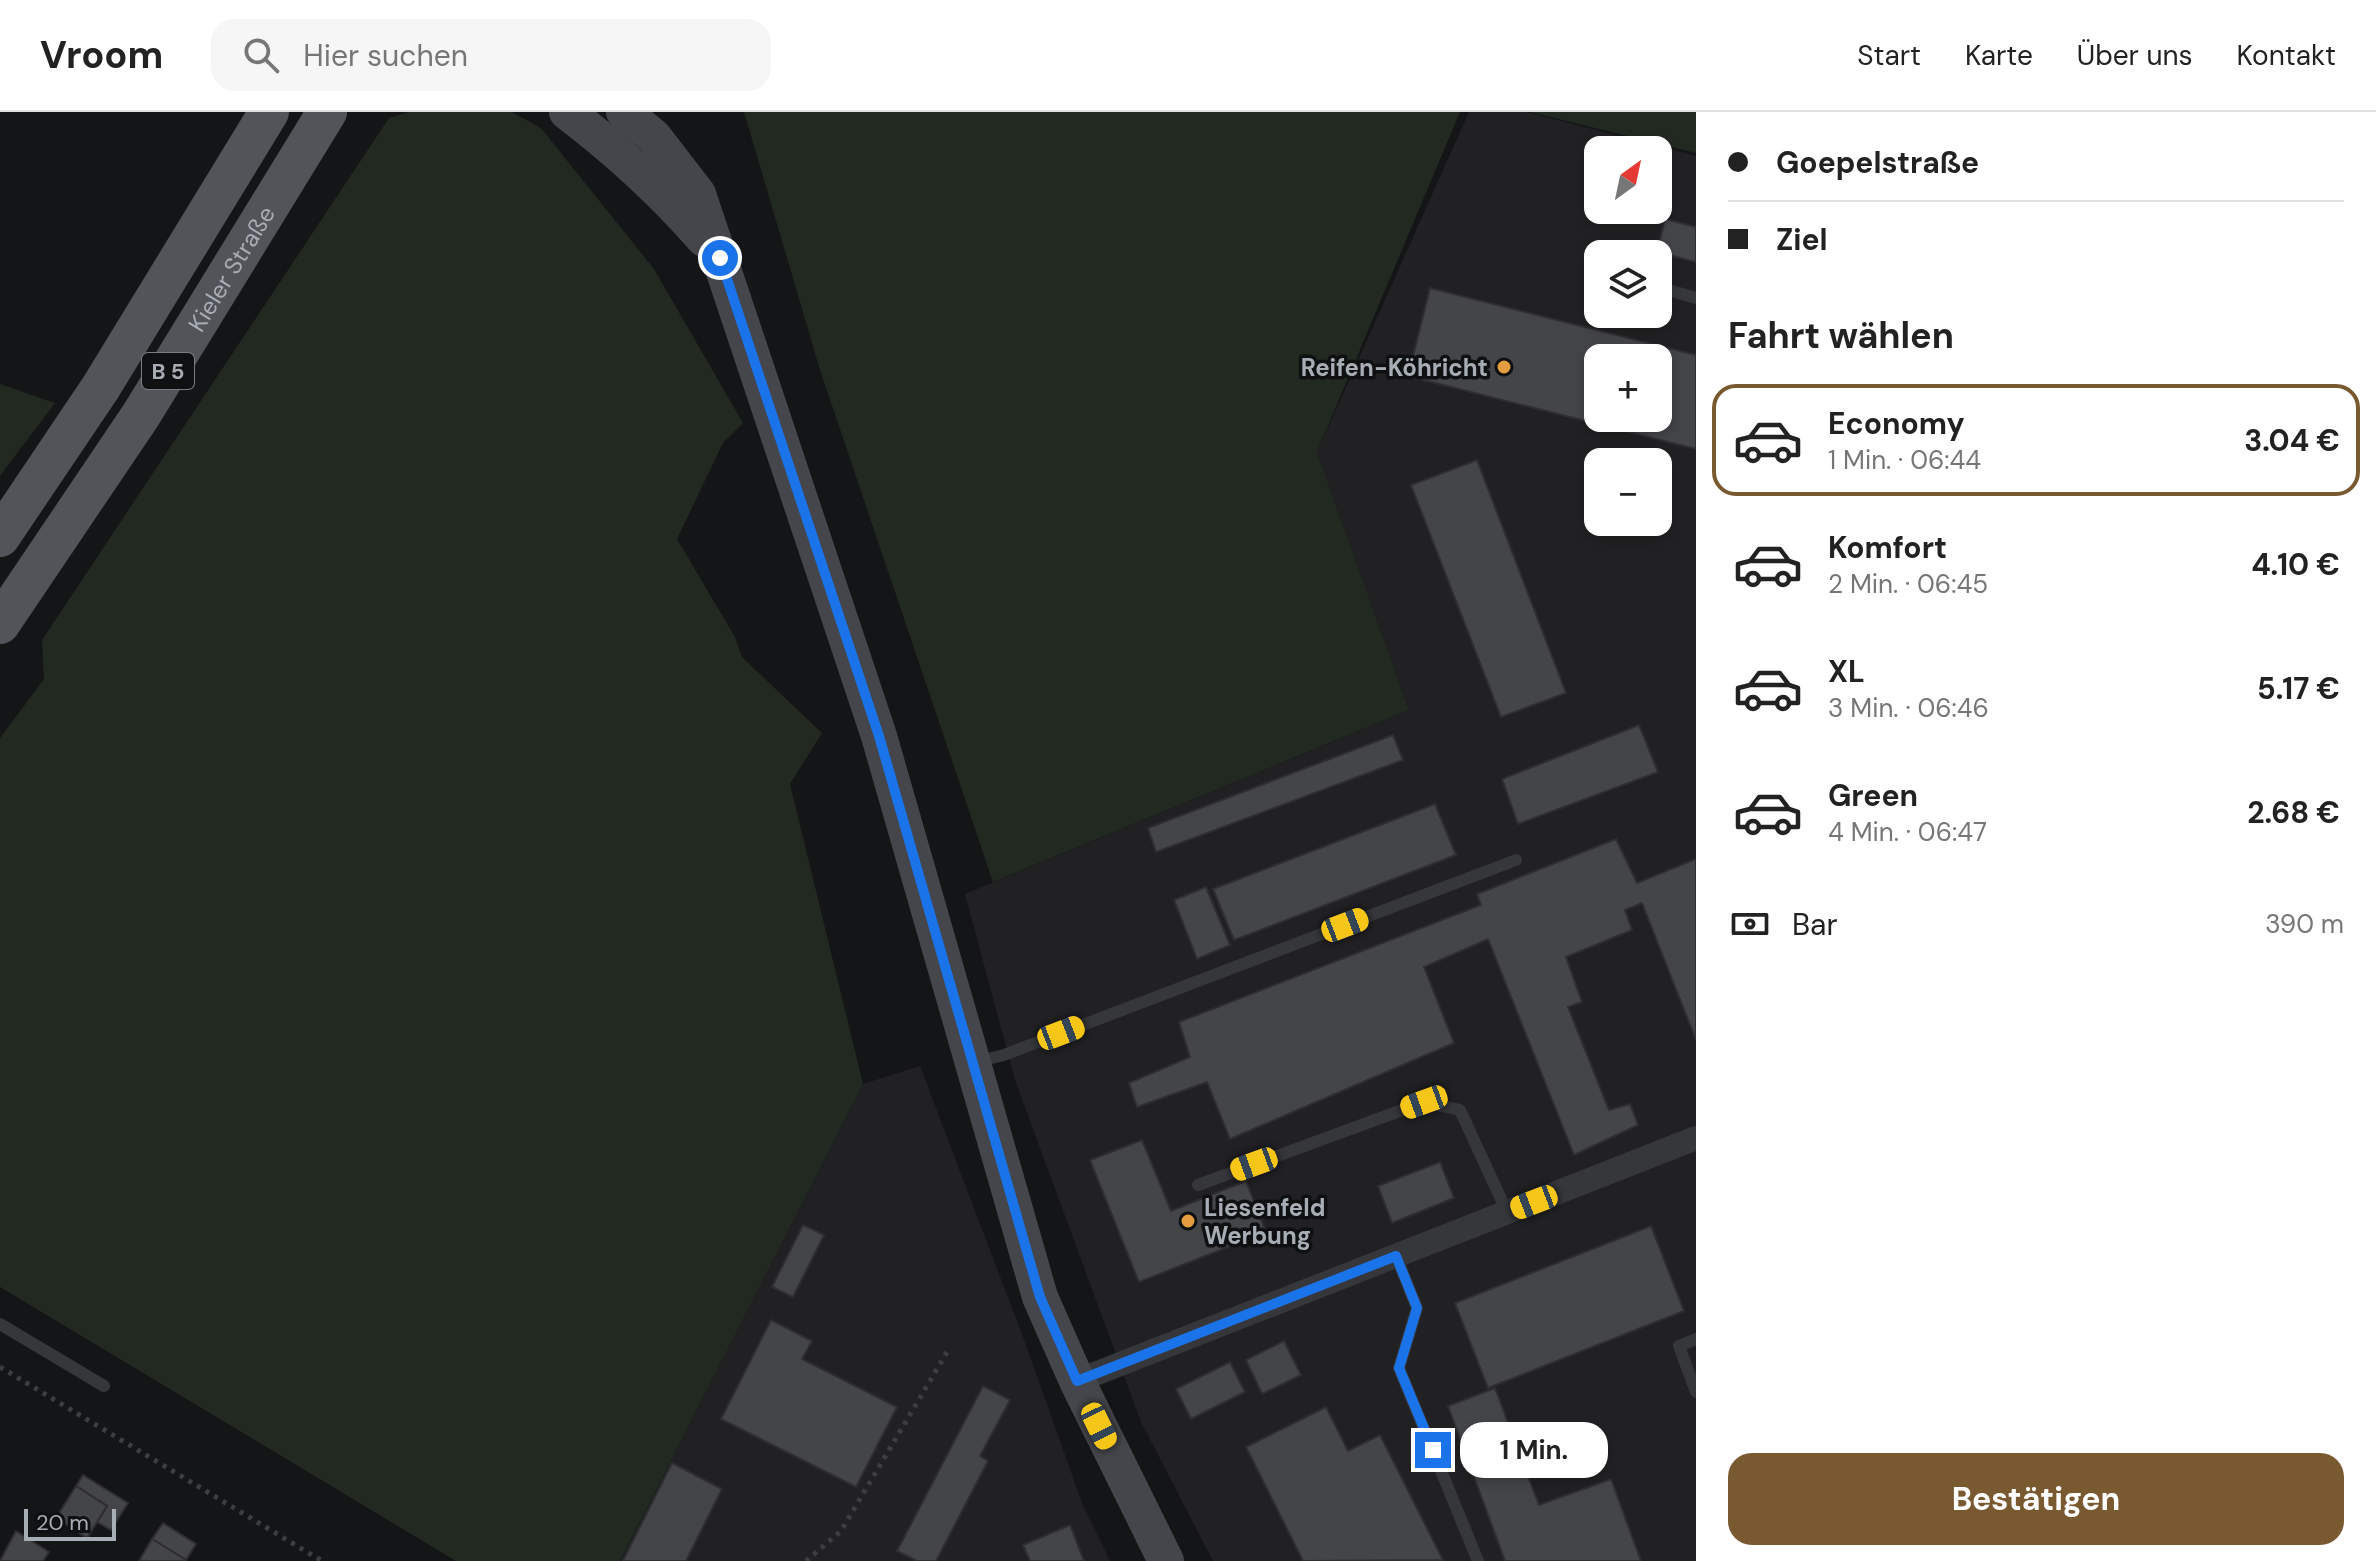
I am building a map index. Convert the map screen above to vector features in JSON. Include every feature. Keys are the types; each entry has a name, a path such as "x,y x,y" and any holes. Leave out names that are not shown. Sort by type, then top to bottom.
{"main road":[{"name":"Kieler Straße","path":"0,537 101,387 269,112"},
{"name":"Kieler Straße","path":"0,624 141,415 327,112"}],"street":[{"path":"567,112 666,196 720,258"},
{"path":"624,112 654,137 698,194 879,736 1040,1297 1077,1381 1166,1561"},
{"path":"1077,1381 1696,1138"}],"lane":[{"path":"1672,291 1696,298"},
{"path":"971,1063 1004,1055 1516,860"},
{"path":"1198,1185 1424,1102 1460,1110 1507,1212"},
{"path":"1396,1256 1417,1308 1399,1368 1478,1561"},
{"path":"0,1324 104,1386"},
{"path":"1696,1339 1679,1346 1696,1392"}],"path":[{"path":"806,1561 841,1531 950,1347"},
{"path":"0,1367 322,1561"}],"shaded area":[{"path":"409,112 512,112 541,128 654,269 743,423 723,443 677,539 735,637 742,657 822,733 790,784 863,1084 620,1561 456,1561 0,1287 0,738 44,679 42,640 389,118"},
{"path":"744,112 1460,112 1317,452 1409,710 993,882 820,370"},
{"path":"1469,112 1527,112 1619,136 1584,136 1584,224 1672,224 1672,150 1696,156 1696,1561 1213,1561 1141,1422 1015,1080 965,894 1409,710 1317,452"},
{"path":"1530,112 1696,112 1696,153 1672,147 1672,136 1627,136"},
{"path":"0,384 55,403 0,476"},
{"path":"920,1066 1082,1503 1110,1561 620,1561 863,1084"}],"building":[{"path":"1672,221 1696,227 1696,262 1672,256 1672,240 1660,240 1664,224 1672,224"},
{"name":"Reifen-Köhricht","path":"1430,288 1652,344 1584,344 1584,421 1408,376"},
{"name":"Reifen-Köhricht","path":"1672,349 1696,355 1696,449 1629,432 1672,432"},
{"path":"1477,460 1566,693 1501,717 1411,485"},
{"path":"1639,725 1658,772 1518,824 1502,779"},
{"path":"1393,735 1403,760 1156,852 1148,828"},
{"path":"1435,804 1456,855 1234,940 1213,889"},
{"path":"1616,839 1637,883 1696,859 1696,1040 1642,903 1625,910 1632,930 1566,957 1582,1002 1568,1007 1609,1110 1630,1104 1638,1125 1574,1155 1488,939 1424,967 1454,1043 1230,1139 1207,1082 1137,1107 1129,1083 1190,1057 1179,1022 1481,905 1477,894"},
{"path":"1206,887 1230,945 1197,959 1174,900"},
{"name":"Liesenfeld Werbung","path":"1142,1140 1171,1211 1246,1181 1266,1232 1139,1282 1090,1160"},
{"path":"1440,1162 1454,1198 1392,1223 1378,1186"},
{"path":"803,1225 824,1235 793,1297 772,1287"},
{"path":"1651,1226 1684,1311 1488,1388 1455,1303"},
{"path":"771,1320 812,1341 802,1359 897,1407 856,1487 721,1419"},
{"path":"1284,1341 1301,1375 1262,1394 1246,1360"},
{"path":"1230,1362 1245,1392 1191,1419 1176,1389"},
{"path":"983,1386 1010,1400 980,1456 988,1461 936,1561 917,1561 897,1551"},
{"path":"1495,1388 1539,1505 1611,1479 1641,1561 1505,1561 1448,1406"},
{"path":"1326,1407 1348,1451 1380,1435 1443,1560 1303,1561 1246,1447"},
{"path":"672,1463 722,1489 686,1561 623,1561"},
{"path":"83,1475 128,1503 111,1530 97,1522 107,1506 76,1486"},
{"path":"76,1486 107,1506 87,1538 56,1518"},
{"path":"163,1523 196,1544 186,1560 152,1539"},
{"path":"1070,1525 1084,1561 1030,1561 1023,1545"},
{"path":"16,1531 49,1552 43,1561 0,1561"},
{"path":"152,1539 186,1560 139,1561"}],"place":[{"name":"Reifen-Köhricht","path":"1504,367"},
{"name":"Liesenfeld Werbung","path":"1188,1221"}],"route":[{"path":"720,258 879,736 1040,1297 1077,1381 1396,1256 1417,1308 1399,1368 1433,1450"}]}
